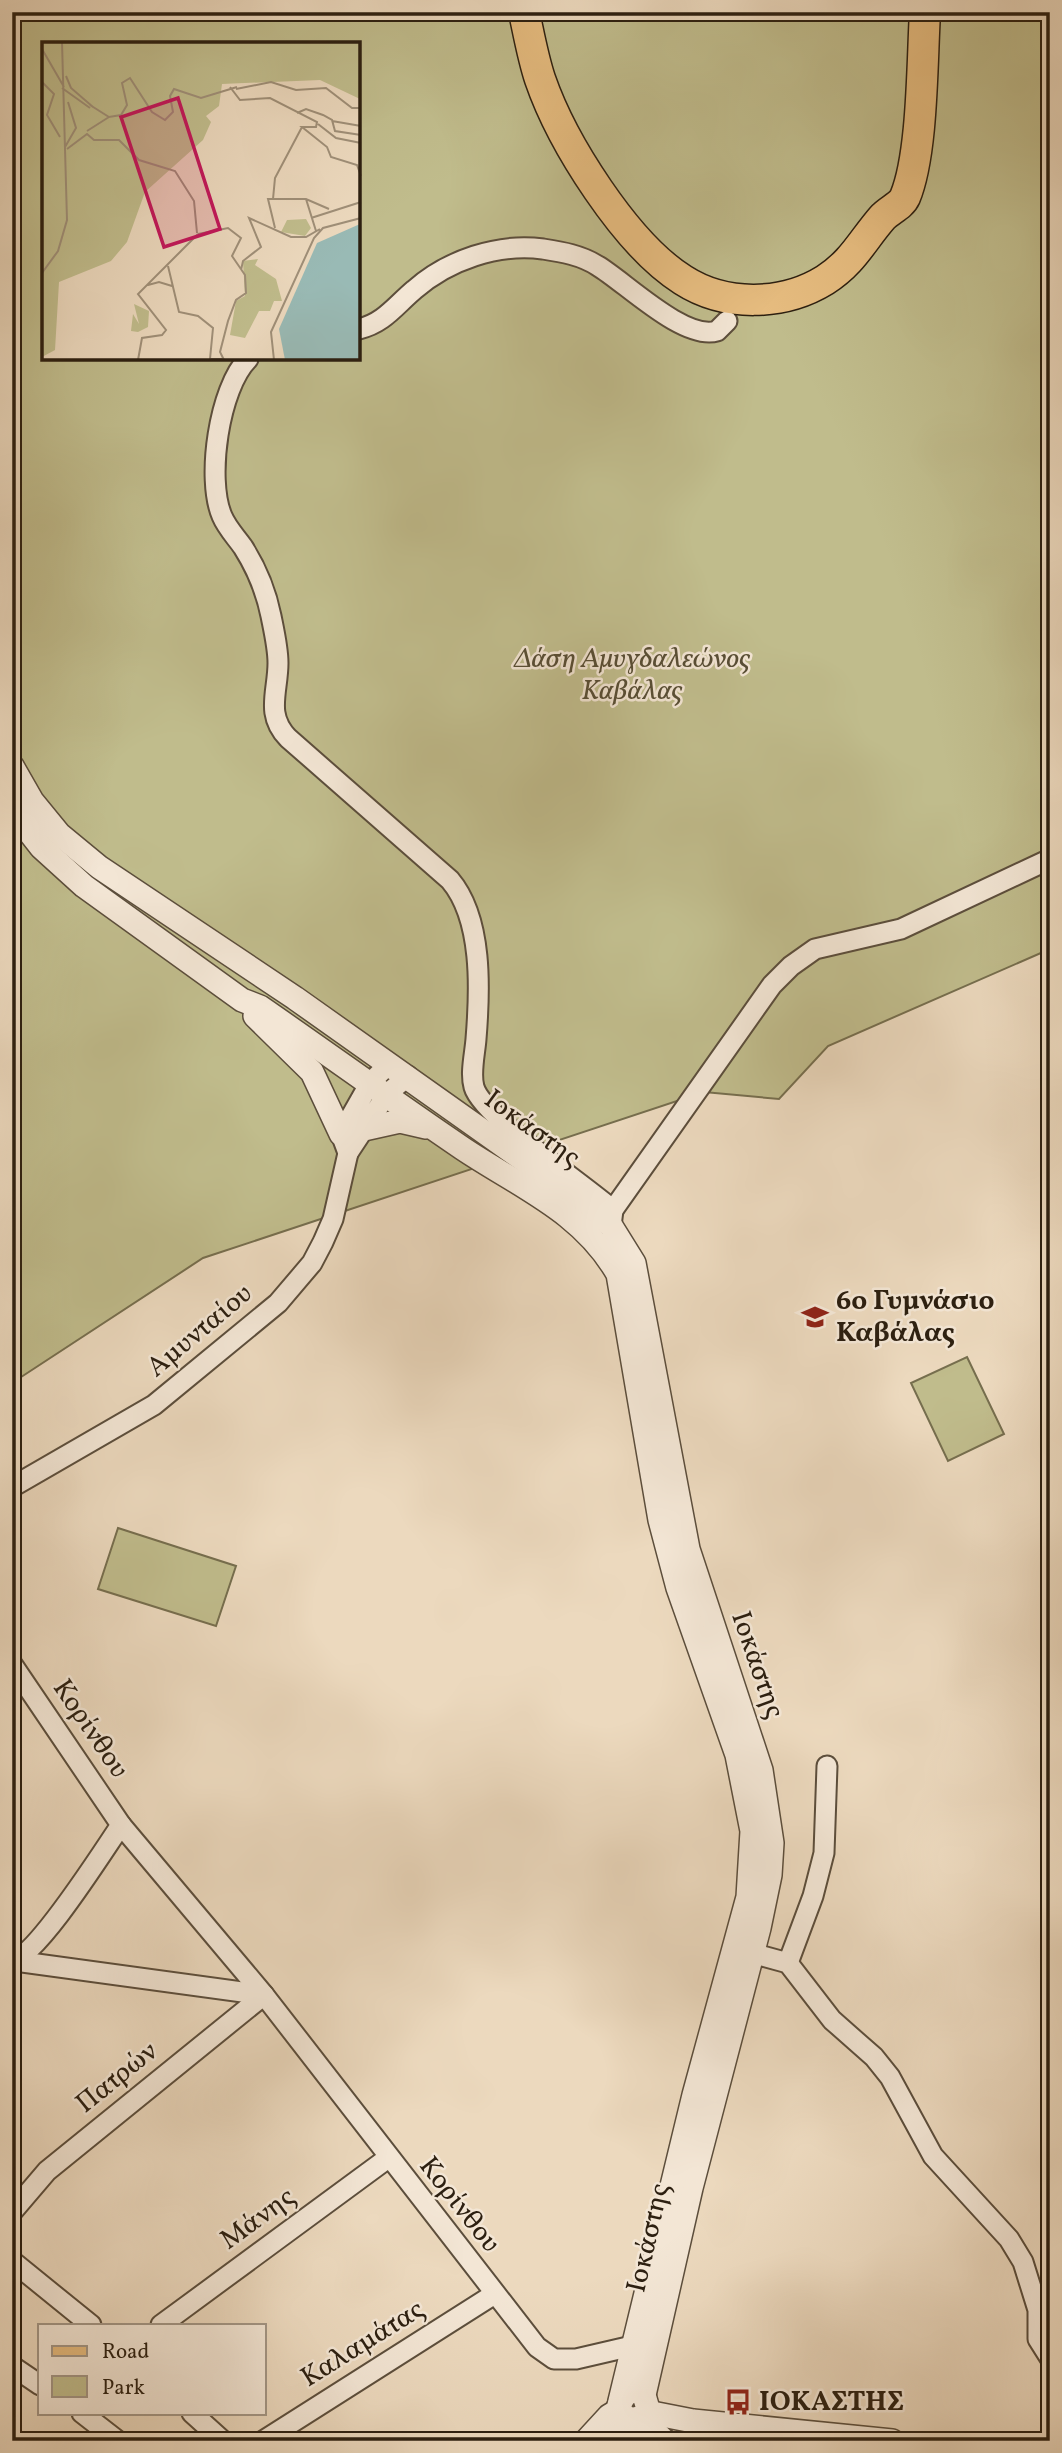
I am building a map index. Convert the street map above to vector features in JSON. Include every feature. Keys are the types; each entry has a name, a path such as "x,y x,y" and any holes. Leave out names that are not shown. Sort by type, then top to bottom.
{"main road":[{"path":"524,12 540,79 558,121 590,175 633,234 684,280 720,295 768,300 804,290 832,275 866,243 882,218 903,201 915,154 925,12"}],"street":[{"path":"360,329 388,316 414,289 456,263 473,256 518,248 565,253 586,259 658,310 699,330 717,331 727,321"},
{"path":"246,360 234,377 227,397 217,454 216,487 222,515 259,575 270,613 278,661 273,696 274,719 288,738 450,880 462,896 471,917 480,996 474,1086 491,1111 612,1218 772,985 791,966 815,949 901,929 1050,859"},
{"name":"Ιοκάστης","path":"12,766 32,801 58,834 99,867 399,1070 593,1209 612,1218 634,1263 639,1278 688,1549 761,1770 772,1843 770,1875 694,2095 632,2345 620,2405"},
{"path":"12,810 41,847 84,886 242,1000 312,1072 345,1143"},
{"name":"Ιοκάστης","path":"242,1000 260,1007 446,1137 587,1230 607,1254 618,1274 663,1530 678,1588 737,1755 751,1822 744,1951 656,2341 645,2408"},
{"name":"Αμυνταίου","path":"12,1487 154,1405 278,1303 312,1263 333,1219 345,1143 379,1088 399,1070"},
{"name":"Αμυνταίου","path":"345,1143 364,1129 379,1088"},
{"path":"364,1129 400,1121 446,1137"},
{"name":"Κορίνθου","path":"12,1664 121,1825 264,1995 493,2295 537,2347 554,2359 576,2359 656,2341"},
{"path":"788,1964 813,1896 824,1853 827,1766"},
{"path":"13,1962 35,1944 56,1918 121,1825"},
{"path":"744,1951 788,1964 832,2020 874,2057 890,2077 933,2156 1009,2239 1026,2272 1038,2310 1038,2339 1050,2358"},
{"path":"13,1962 264,1995"},
{"name":"Πατρών","path":"12,2212 47,2171 264,1995"},
{"name":"Μάνης","path":"162,2324 388,2158"},
{"path":"12,2261 90,2324"},
{"name":"Καλαμάτας","path":"262,2441 493,2295"},
{"path":"12,2366 38,2384"},
{"path":"586,2441 631,2391 667,2441"},
{"path":"613,2441 645,2408"},
{"path":"645,2408 714,2424 892,2441"},
{"path":"83,2414 118,2441"},
{"path":"193,2414 223,2441"}],"green space":[{"name":"Δάση Αμυγδαλεώνος Καβάλας","path":"12,12 1050,12 1050,949 828,1046 779,1099 704,1092 203,1258 12,1383"},
{"path":"967,1357 1004,1434 948,1461 911,1383"},
{"path":"118,1528 236,1566 216,1626 98,1589"}],"place":[{"name":"6ο Γυμνάσιο Καβάλας","path":"815,1317"},
{"name":"ΙΟΚΑΣΤΗΣ","path":"738,2402"}]}
